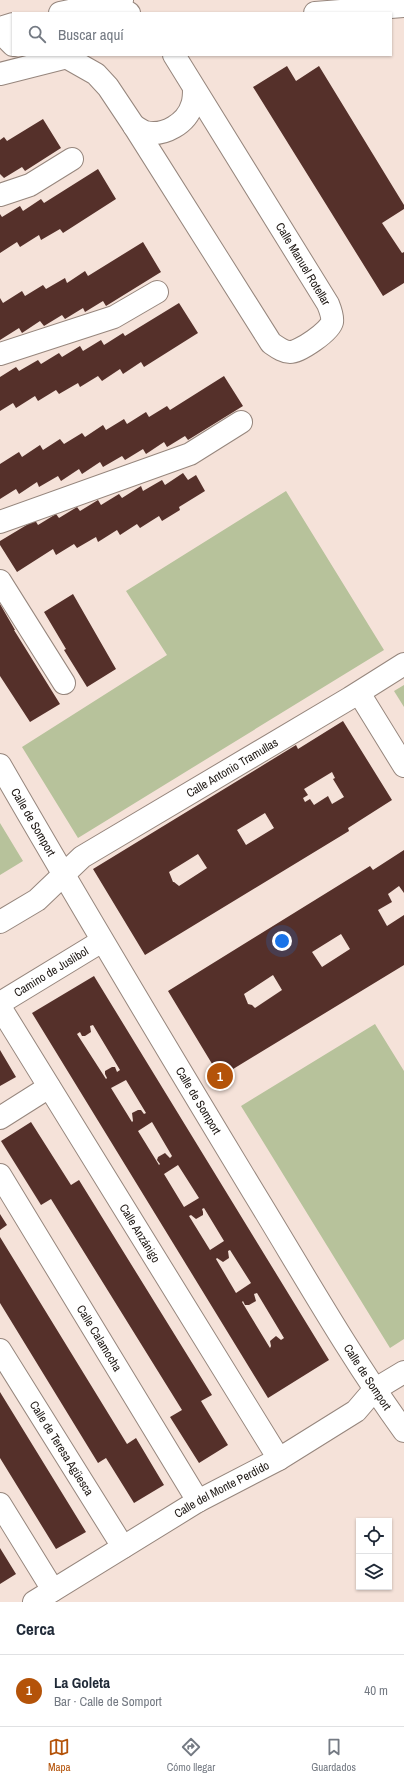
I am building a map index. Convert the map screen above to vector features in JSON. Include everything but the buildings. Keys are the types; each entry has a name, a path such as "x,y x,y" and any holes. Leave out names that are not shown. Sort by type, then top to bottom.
{"street":[{"path":"64,12 111,1 128,12"},
{"path":"328,12 404,6"},
{"path":"0,28 12,24"},
{"path":"0,32 12,44"},
{"name":"Calle Manuel Rotellar","path":"57,57 96,74 108,87 271,343 280,350 290,352 298,351 327,331 332,322 332,314 328,304 175,56"},
{"path":"0,74 57,57"},
{"path":"134,126 145,132 156,133 178,125 192,105 194,89"},
{"path":"0,195 30,185 72,159"},
{"path":"0,354 114,318 157,292"},
{"path":"0,522 190,454 241,422"},
{"path":"0,581 64,683"},
{"name":"Calle Antonio Tramullas","path":"0,922 36,900 82,857 359,693 404,664"},
{"path":"359,693 404,766"},
{"name":"Calle de Somport","path":"0,765 102,941 374,1390 404,1431"},
{"name":"Camino de Juslibol","path":"0,1003 102,941"},
{"name":"Calle Anzánigo","path":"0,1007 279,1459"},
{"path":"0,1118 49,1086"},
{"name":"Calle Calamocha","path":"0,1175 198,1501"},
{"name":"Calle de Teresa Agüesca","path":"0,1350 123,1547"},
{"name":"Calle del Monte Perdido","path":"34,1602 198,1501 279,1459 356,1411 374,1390 404,1372"},
{"path":"0,1504 53,1590"}],"green space":[{"path":"286,491 384,650 78,838 22,747 167,655 126,591"},
{"path":"404,685 404,707 394,691"},
{"path":"0,823 23,861 0,875"},
{"path":"375,1024 404,1071 404,1339 390,1348 241,1106"}],"place":[{"name":"La Goleta","path":"220,1076"}]}
